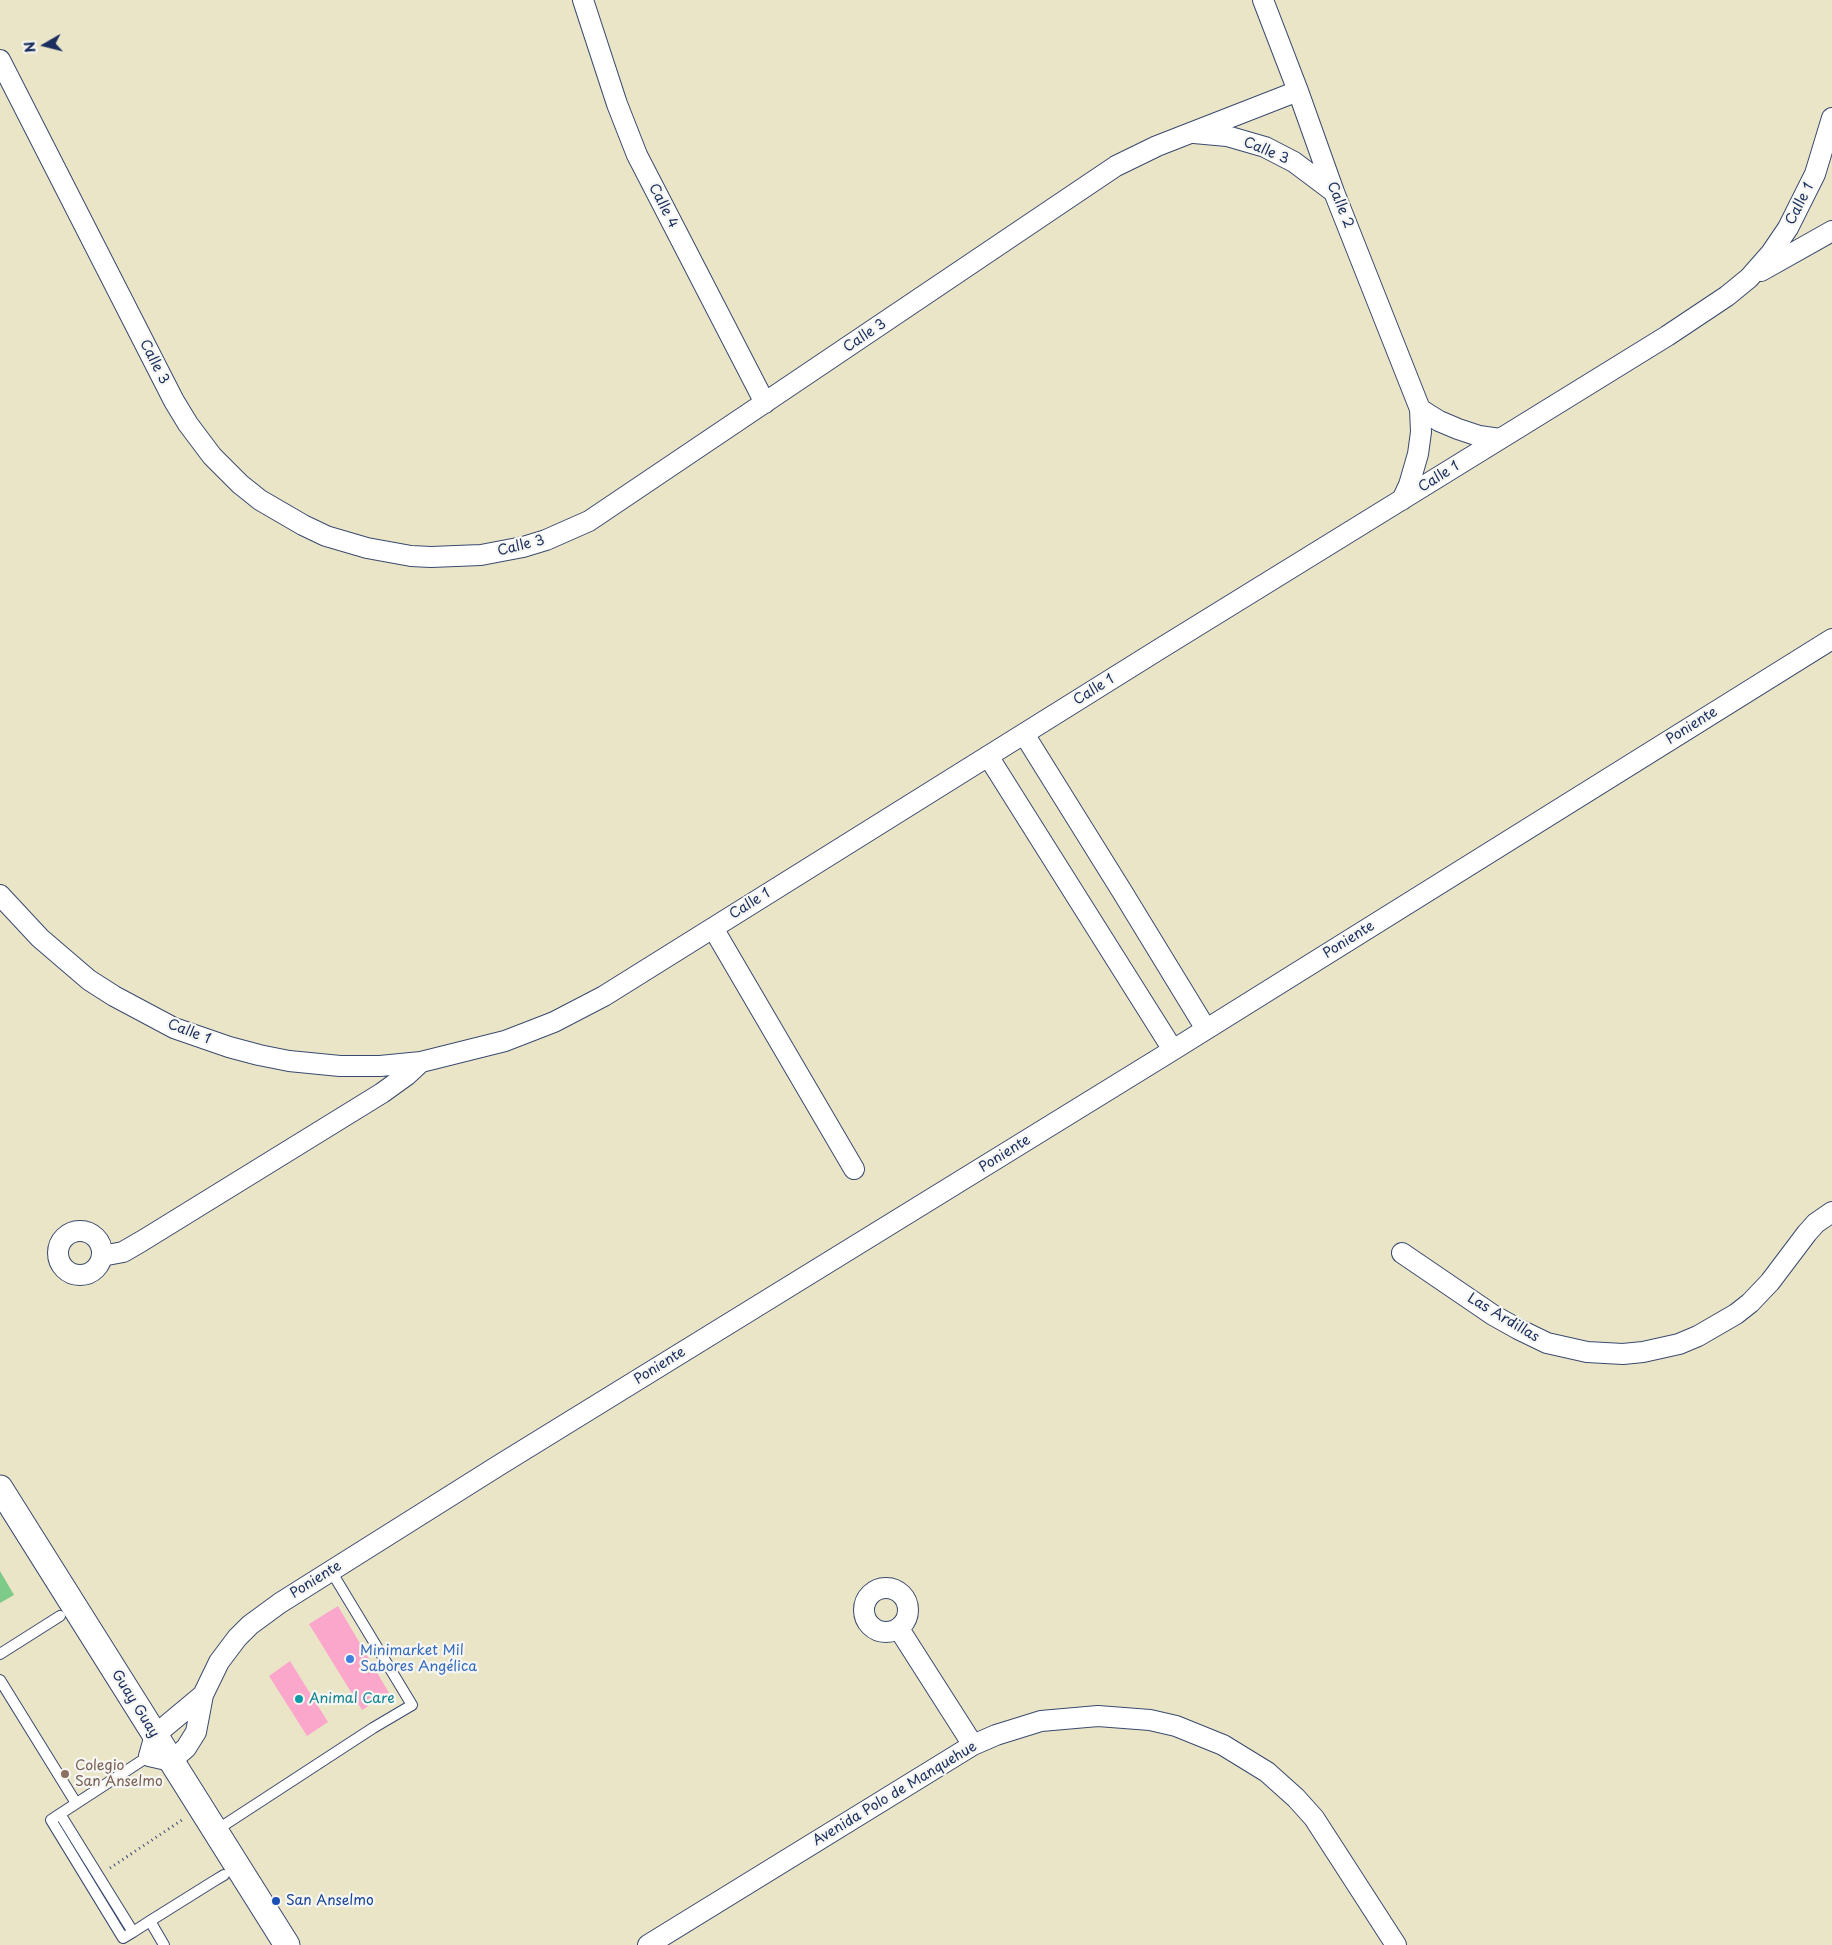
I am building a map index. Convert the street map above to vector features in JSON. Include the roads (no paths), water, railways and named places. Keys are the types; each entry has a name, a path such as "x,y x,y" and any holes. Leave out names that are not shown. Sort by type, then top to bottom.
{"street":[{"name":"Calle 4","path":"583,0 622,118 637,155 765,403"},
{"name":"Calle 2","path":"1263,0 1334,192 1420,409 1421,432 1418,454 1409,485 1402,500"},
{"name":"Calle 3","path":"0,60 162,377 188,424 212,456 240,484 282,513 326,536 346,543 382,551 432,557 482,555 531,545 568,531 602,513 1116,166 1189,132 1298,92"},
{"name":"Calle 1","path":"0,895 40,938 90,980 143,1013 174,1028 229,1047 289,1061 360,1066 421,1062 505,1041 554,1022 604,996 1667,336 1727,296 1748,278 1771,253 1803,201 1818,164 1832,118"},
{"name":"Calle 3","path":"1189,132 1227,136 1265,147 1294,162 1334,192"},
{"name":"Calle 1","path":"1748,278 1832,231"},
{"path":"1420,409 1458,429 1500,440"},
{"name":"Poniente","path":"158,1751 186,1748 196,1732 204,1695 218,1662 250,1625 280,1603 509,1458 1173,1050 1832,639"},
{"path":"1024,734 1206,1029"},
{"path":"988,756 1173,1050"},
{"path":"713,928 854,1169"},
{"name":"Calle 1","path":"102,1256 122,1252 142,1241 382,1093 421,1062"},
{"name":"Las Ardillas","path":"1402,1253 1518,1329 1547,1343 1586,1352 1623,1354 1662,1349 1692,1338 1736,1314 1770,1282 1807,1233 1832,1212"},
{"name":"Guay Guay","path":"0,1488 68,1612"},
{"name":"Guay Guay","path":"0,1520 68,1612 158,1751 231,1871 268,1945"},
{"path":"899,1629 973,1745"},
{"name":"Poniente","path":"158,1751 204,1695"},
{"name":"Avenida Polo de Manquehue","path":"648,1945 973,1745 996,1735 1041,1721 1098,1716 1150,1720 1176,1726 1223,1745 1267,1772 1308,1811 1334,1847 1396,1945"},
{"name":"Guay Guay","path":"158,1751 215,1831 231,1871 287,1945"}],"lane":[{"path":"215,1831 373,1728 412,1705 331,1571"},
{"path":"0,1654 68,1612"},
{"path":"0,1680 76,1803"},
{"path":"158,1751 51,1820 123,1938 231,1871"},
{"path":"60,1814 133,1932"},
{"path":"150,1921 164,1945"}],"place":[{"name":"Minimarket Mil Sabores Angélica","path":"350,1659"},
{"name":"Animal Care","path":"299,1699"},
{"name":"Colegio San Anselmo","path":"65,1774"},
{"name":"San Anselmo","path":"276,1901"}]}
